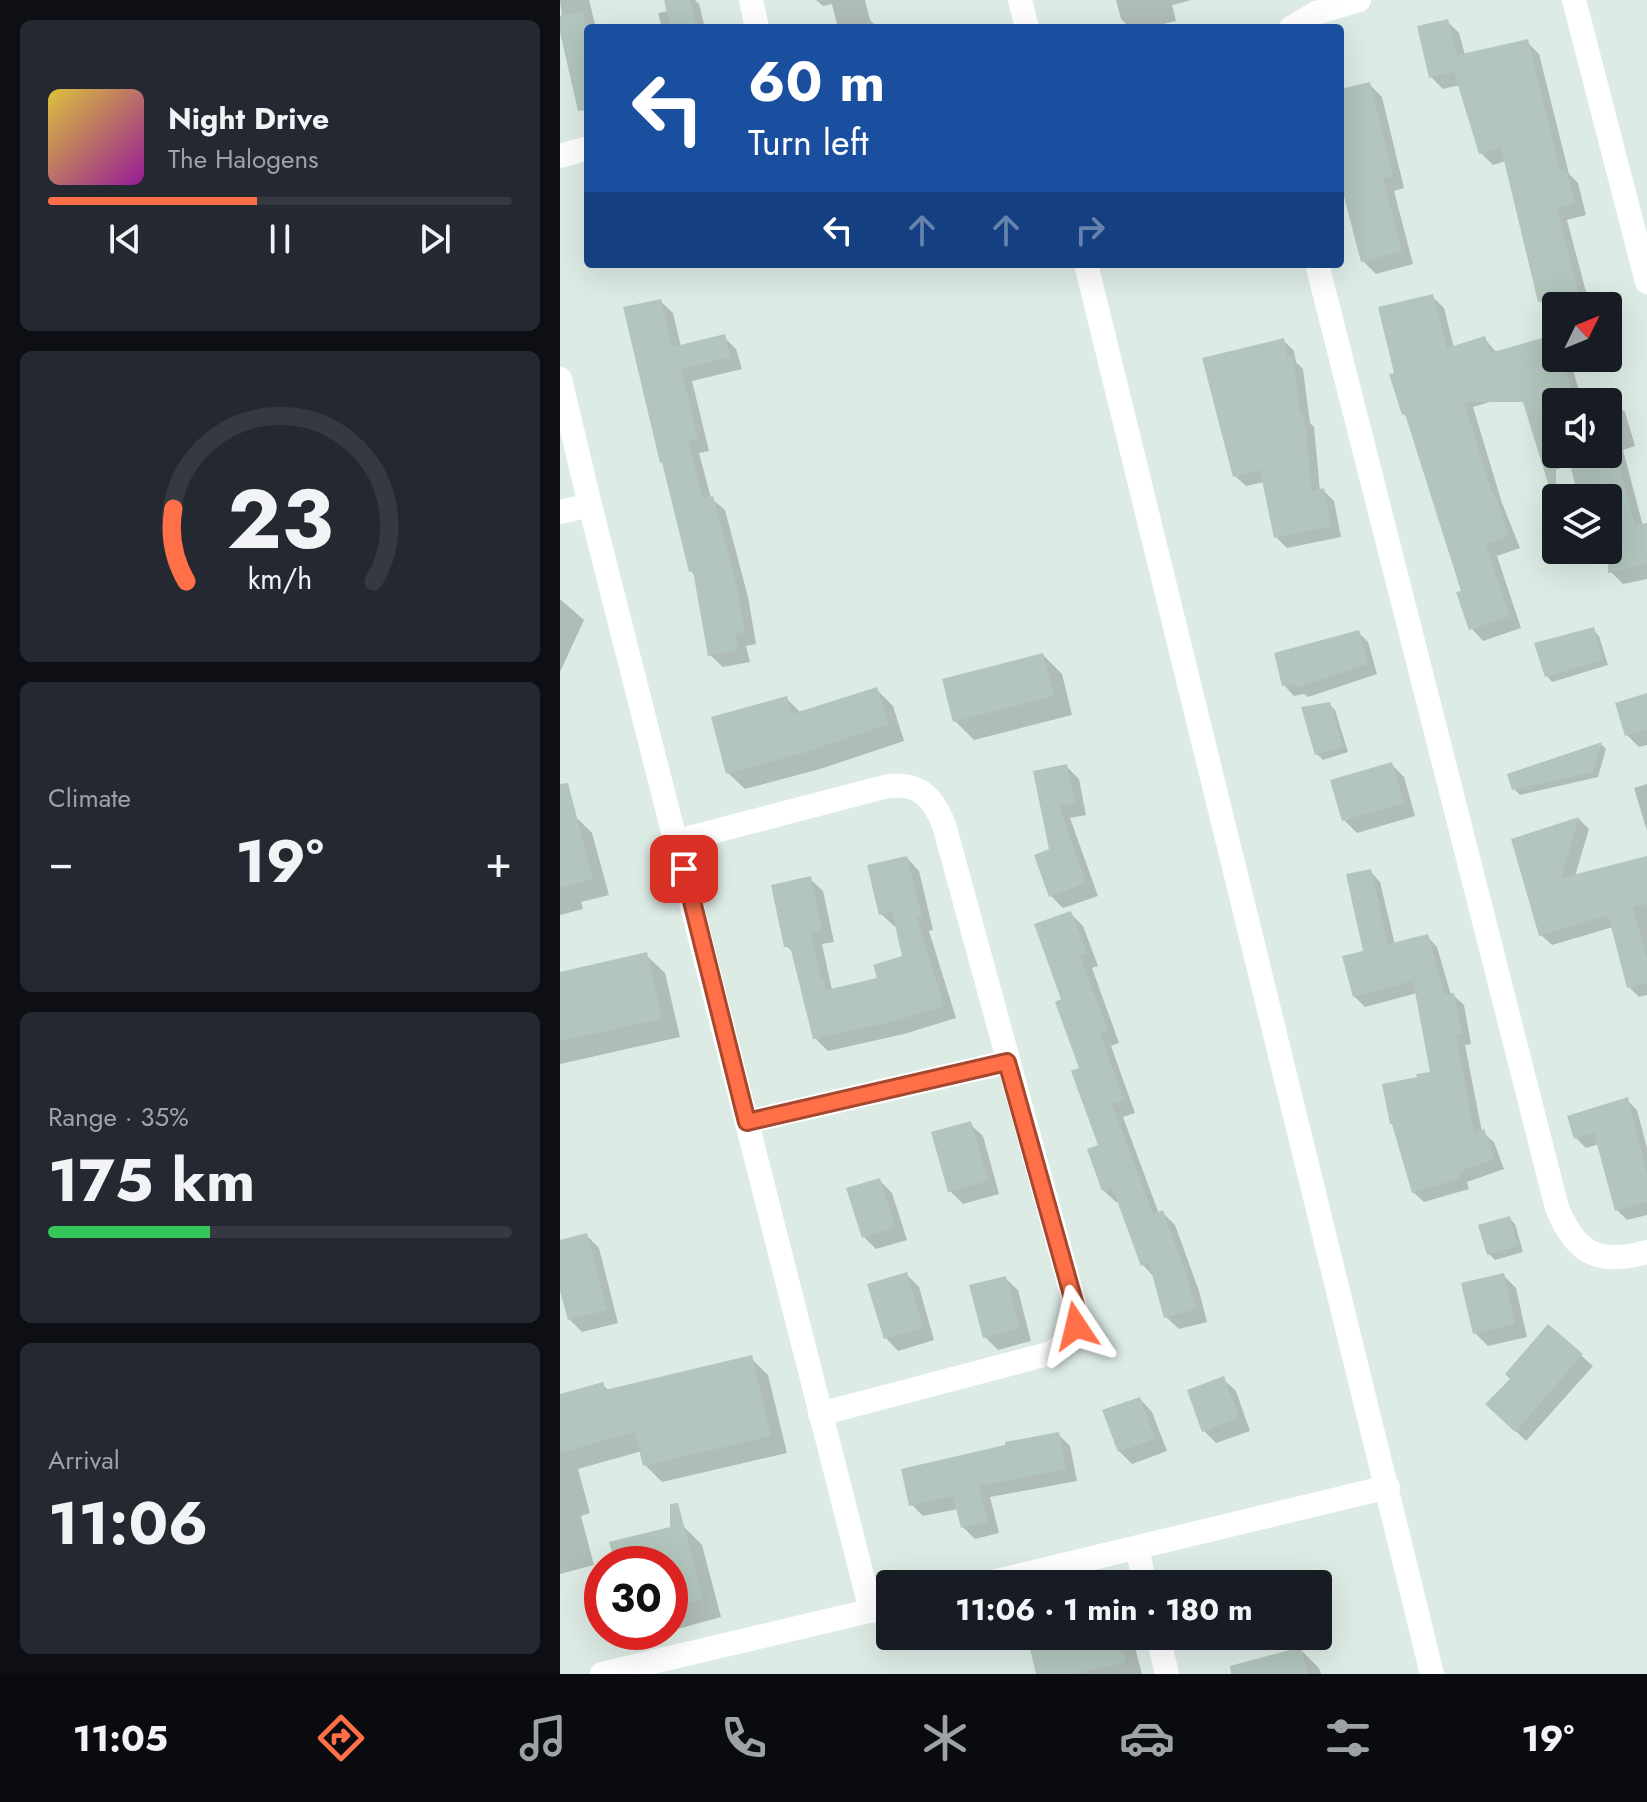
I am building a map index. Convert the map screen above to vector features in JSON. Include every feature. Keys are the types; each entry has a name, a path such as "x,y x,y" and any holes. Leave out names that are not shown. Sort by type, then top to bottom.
{"street":[{"path":"751,0 756,24"},
{"path":"1020,0 1026,24"},
{"path":"1298,24 1316,13 1359,0"},
{"path":"1574,0 1641,229 1647,282"},
{"path":"560,156 584,149"},
{"path":"1087,268 1432,1674"},
{"path":"1318,268 1557,1208 1573,1239 1595,1256 1624,1258 1647,1252"},
{"path":"560,379 820,1414 876,1595"},
{"path":"560,512 590,505"},
{"path":"677,841 888,786 899,785 922,791 937,808 1076,1309 1073,1333 1066,1344 1048,1354 820,1414"},
{"path":"747,1122 1007,1062"},
{"path":"1044,1570 1388,1487"},
{"path":"1137,1548 1142,1570"},
{"path":"602,1674 667,1666 876,1609"},
{"path":"1161,1650 1167,1674"}],"building":[{"path":"664,0 690,0 696,24 670,24"},
{"path":"583,11 584,110 578,111 560,32 560,16"},
{"path":"1448,19 1457,55 1528,39 1560,170 1566,169 1575,203 1557,208 1578,292 1542,292 1542,301 1538,302 1501,148 1479,154 1454,72 1429,78 1417,26"},
{"path":"1370,82 1393,176 1383,178 1402,251 1361,262 1344,196 1344,88"},
{"path":"1433,294 1447,348 1485,336 1490,353 1542,338 1542,372 1566,372 1571,388 1542,388 1542,464 1523,402 1464,402 1492,493 1509,536 1486,544 1510,616 1469,630 1456,592 1461,591 1405,414 1402,415 1389,374 1394,373 1378,307"},
{"path":"661,299 672,347 725,334 731,357 681,369 698,439 688,441 703,498 713,496 736,583 745,632 735,634 738,650 708,656 693,571 689,572 660,463 623,307"},
{"path":"1284,338 1287,357 1293,356 1300,415 1304,414 1312,491 1324,488 1331,526 1274,538 1260,470 1233,477 1202,358"},
{"path":"1543,468 1556,468 1556,484 1548,484"},
{"path":"1571,468 1620,468 1635,525 1647,523 1647,564 1608,573 1608,564 1622,564 1622,484 1575,484"},
{"path":"1594,627 1603,660 1545,677 1534,643"},
{"path":"1359,630 1368,664 1296,688 1294,684 1282,686 1274,653"},
{"path":"1043,653 1054,696 953,722 942,679"},
{"path":"877,687 889,724 803,753 726,774 711,717 787,696 792,714"},
{"path":"1647,693 1647,729 1625,736 1615,703"},
{"path":"1330,702 1343,747 1315,755 1301,707"},
{"path":"1602,742 1593,772 1512,790 1507,774"},
{"path":"1392,762 1404,803 1342,821 1330,780"},
{"path":"1067,764 1075,803 1059,806 1086,883 1049,897 1034,855 1049,849 1033,771"},
{"path":"568,783 593,879 560,888 560,784"},
{"path":"1579,817 1561,878 1647,856 1647,904 1633,908 1647,958 1647,983 1627,988 1608,915 1539,936 1511,839"},
{"path":"907,856 922,917 917,918 944,1006 891,1022 813,1039 790,946 784,947 771,885 811,876 822,930 811,932 826,990 877,978 873,965 902,956 892,912 879,915 867,865"},
{"path":"1371,869 1388,944 1428,934 1444,994 1454,993 1462,1034 1456,1035 1474,1132 1484,1129 1495,1159 1458,1172 1460,1178 1412,1193 1390,1124 1382,1084 1430,1072 1413,981 1353,997 1342,956 1363,951 1346,874"},
{"path":"1071,911 1087,953 1080,956 1108,1030 1100,1033 1124,1100 1112,1104 1153,1214 1163,1210 1196,1309 1164,1318 1149,1263 1141,1266 1112,1187 1102,1191 1087,1149 1098,1145 1071,1071 1079,1068 1055,1002 1061,999 1034,924"},
{"path":"647,952 662,1019 560,1041 560,972"},
{"path":"1628,1097 1647,1174 1647,1202 1615,1211 1594,1133 1574,1139 1567,1116"},
{"path":"971,1121 988,1181 948,1192 931,1132"},
{"path":"880,1178 895,1227 862,1238 846,1188"},
{"path":"1510,1216 1518,1246 1487,1255 1478,1225"},
{"path":"587,1233 607,1310 568,1320 560,1291 560,1240"},
{"path":"907,1272 923,1328 884,1339 867,1284"},
{"path":"1504,1273 1515,1324 1473,1334 1461,1283"},
{"path":"1006,1276 1020,1328 983,1338 969,1285"},
{"path":"1548,1324 1583,1354 1515,1432 1485,1404 1510,1379 1505,1374"},
{"path":"752,1355 771,1436 643,1466 635,1432 560,1453 560,1394 603,1382 605,1390"},
{"path":"1224,1376 1239,1418 1202,1432 1187,1390"},
{"path":"1140,1397 1155,1439 1118,1452 1102,1410"},
{"path":"1059,1432 1066,1469 979,1486 988,1522 961,1528 953,1496 909,1506 901,1469 1005,1445 1005,1442"},
{"path":"678,1503 703,1599 688,1603 688,1546 610,1546 609,1542 670,1527 670,1504"},
{"path":"1030,1650 1123,1650 1126,1662 1075,1674 1036,1674"},
{"path":"1290,1650 1302,1650 1308,1674 1231,1674 1230,1666"}],"route":[{"path":"684,869 747,1122 1007,1062 1076,1309 1076,1326"}]}
